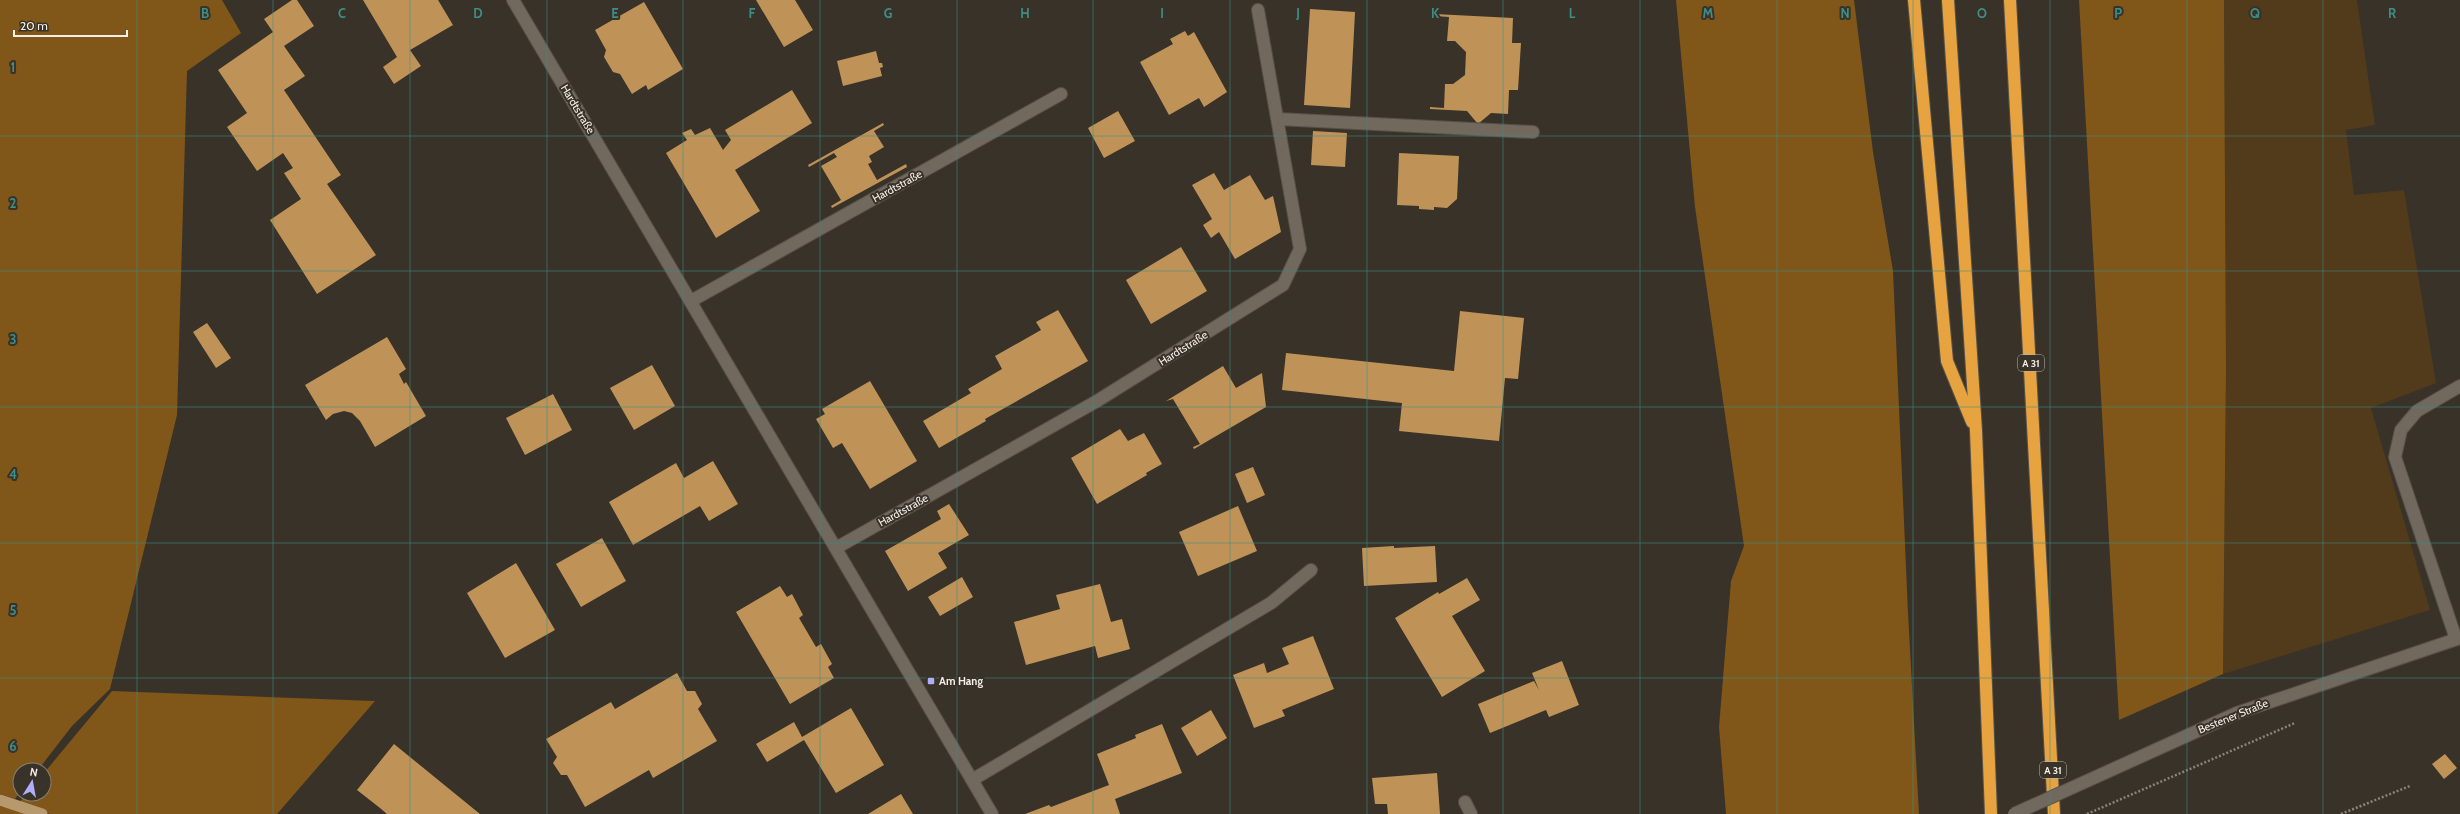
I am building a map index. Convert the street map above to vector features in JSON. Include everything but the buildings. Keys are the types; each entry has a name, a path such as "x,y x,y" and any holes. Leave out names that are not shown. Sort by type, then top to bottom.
{"highway":[{"path":"1914,0 1946,361 1976,431"},
{"path":"1948,0 1976,431 1991,814"},
{"name":"A 31","path":"2010,0 2054,814"}],"street":[{"name":"Hardtstraße","path":"513,0 992,814"},
{"name":"Hardtstraße","path":"836,548 1097,401 1283,285 1300,249 1258,10"},
{"name":"Hardtstraße","path":"691,301 1061,94"},
{"path":"1278,119 1533,132"},
{"path":"2458,638 2395,457 2401,430 2416,412 2460,386"},
{"path":"972,780 1271,603 1311,570"},
{"name":"Bestener Straße","path":"2014,814 2237,713 2458,638"},
{"path":"1465,802 1471,814"}],"path":[{"path":"2087,814 2254,741"},
{"path":"2341,814 2410,786"}],"shaded area":[{"path":"0,0 222,0 241,33 187,71 177,415 110,689 72,726 44,762 12,762 12,798 0,794"},
{"path":"1676,0 1854,0 1873,152 1893,271 1908,613 1919,814 1726,814 1719,727 1731,581 1744,546 1695,207"},
{"path":"2079,0 2224,0 2226,369 2223,674 2119,720"},
{"path":"2224,0 2357,0 2375,125 2346,130 2354,195 2404,190 2436,383 2371,408 2430,610 2223,674 2226,369"},
{"path":"112,691 375,701 277,814 50,814 19,803 52,802 52,763"},
{"path":"0,802 33,814 0,814"}],"waterway":[{"path":"0,800 42,814"}],"place":[{"name":"Am Hang","path":"931,681"}]}
